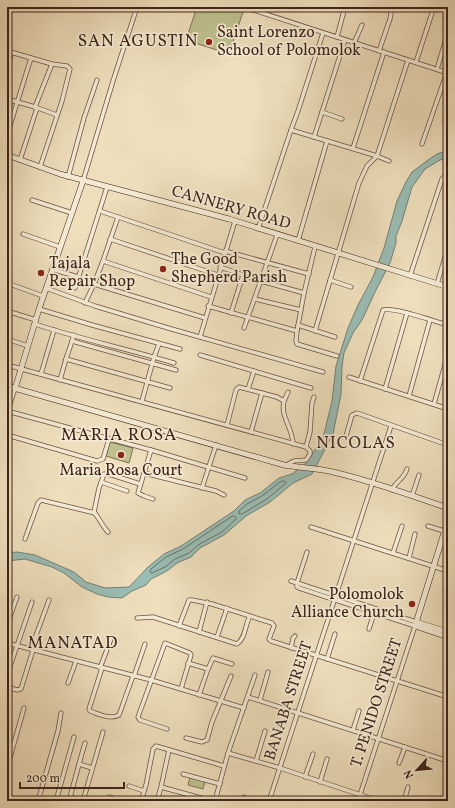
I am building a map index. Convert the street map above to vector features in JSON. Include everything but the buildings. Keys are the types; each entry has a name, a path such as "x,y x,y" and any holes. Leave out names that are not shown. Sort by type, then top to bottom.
{"street":[{"path":"137,7 83,181 43,296 7,412 151,450 245,478"},
{"path":"244,7 447,72 422,144"},
{"path":"336,37 345,7"},
{"path":"379,51 390,19 392,7"},
{"path":"416,62 434,7"},
{"path":"354,43 362,25"},
{"path":"437,69 448,32"},
{"path":"258,229 323,33"},
{"path":"314,137 345,40"},
{"path":"7,51 52,64 67,66 70,70 40,167"},
{"path":"7,68 12,52"},
{"path":"353,148 384,52"},
{"path":"7,135 31,58"},
{"path":"315,331 359,183 368,166 377,156 408,60"},
{"path":"20,160 36,108 52,64"},
{"path":"68,176 84,118 97,80"},
{"path":"7,99 57,115"},
{"path":"322,112 342,119"},
{"path":"445,121 448,112"},
{"path":"291,130 353,148 389,161"},
{"path":"298,241 327,141"},
{"name":"CANNERY ROAD","path":"7,155 83,181 234,221 448,287"},
{"path":"410,276 442,179 444,177 448,178"},
{"path":"75,288 107,187"},
{"path":"32,200 72,213"},
{"path":"100,211 225,252 309,274"},
{"path":"85,303 103,261 118,217"},
{"path":"200,337 234,221"},
{"path":"23,234 60,247"},
{"path":"244,328 268,264 277,235"},
{"path":"110,239 218,275"},
{"path":"316,247 304,293 296,341 297,344 337,356"},
{"path":"437,284 448,247"},
{"path":"103,261 211,297"},
{"path":"220,268 304,293"},
{"path":"52,269 78,277"},
{"path":"231,313 243,275"},
{"path":"330,280 351,287"},
{"path":"7,283 43,296"},
{"path":"94,284 205,318"},
{"path":"46,288 85,303 323,372"},
{"path":"255,298 301,310"},
{"path":"208,306 297,331"},
{"path":"39,309 180,349"},
{"path":"360,381 383,310 386,309 407,313 448,325"},
{"path":"7,311 54,330 174,363"},
{"path":"385,389 407,313"},
{"path":"410,396 430,320"},
{"path":"298,325 335,337"},
{"path":"40,374 54,330"},
{"path":"60,380 74,335"},
{"path":"7,339 28,346"},
{"path":"72,341 152,362 176,370"},
{"path":"142,401 152,362 159,344"},
{"path":"434,404 448,354"},
{"path":"200,355 311,388"},
{"path":"66,360 170,388"},
{"path":"7,364 308,448 310,452 306,460 294,461 284,465"},
{"path":"248,389 254,371"},
{"path":"442,375 448,377"},
{"path":"349,377 448,409"},
{"path":"7,386 284,465 328,471 372,482 448,508"},
{"path":"227,425 236,390 239,387 277,397 284,401"},
{"path":"288,392 284,401 284,414 292,434 293,444"},
{"path":"251,432 262,393"},
{"path":"306,447 310,432 312,403 314,398"},
{"path":"346,436 352,415 359,414 448,445"},
{"name":"BANABA STREET","path":"269,801 391,426"},
{"path":"7,435 97,461 103,459 109,439"},
{"path":"202,488 216,445"},
{"path":"151,450 138,490 140,494 153,499"},
{"path":"392,490 395,484 404,478 407,469"},
{"path":"95,513 94,509 105,473 140,484"},
{"path":"144,473 216,491 224,496"},
{"path":"412,496 419,475"},
{"path":"101,482 127,491"},
{"path":"25,539 38,503 41,500 95,513 99,517 102,526 108,532"},
{"name":"T. PENIDO STREET","path":"358,801 416,624 448,520"},
{"path":"311,526 448,571"},
{"path":"393,553 402,526"},
{"path":"428,526 444,531"},
{"path":"409,558 415,534"},
{"path":"307,552 297,586 298,588 335,598 416,624 448,637"},
{"path":"291,581 298,583"},
{"path":"7,625 17,597"},
{"path":"335,598 374,613 448,632"},
{"path":"7,687 17,690 21,689 32,649 49,600"},
{"path":"179,626 190,600 207,602 273,623 274,626 270,640 291,648 398,680 448,697"},
{"path":"7,675 32,602"},
{"path":"199,632 207,602"},
{"path":"217,637 227,608"},
{"path":"369,629 374,613"},
{"path":"137,618 152,617 239,643 250,616"},
{"path":"327,659 334,634"},
{"path":"291,648 295,636"},
{"path":"111,639 88,709 109,717 117,717 119,715 145,644"},
{"path":"7,643 151,680 244,708"},
{"path":"167,729 140,720 138,717 165,643 189,651 191,655 181,689"},
{"path":"199,694 213,658 232,664"},
{"path":"68,684 76,661"},
{"path":"188,663 208,669"},
{"path":"260,700 268,672"},
{"path":"161,787 213,801 220,784 224,766 255,675"},
{"path":"186,738 202,742 206,741 220,700 231,676"},
{"path":"248,697 448,761"},
{"path":"7,768 24,708"},
{"path":"353,730 359,711"},
{"path":"38,801 58,731 61,714"},
{"path":"256,761 265,731"},
{"path":"83,801 103,732"},
{"path":"56,801 74,737"},
{"path":"69,801 85,743"},
{"path":"141,801 153,748 156,746 224,766"},
{"path":"399,763 405,747"},
{"path":"157,801 169,750"},
{"path":"228,754 280,768 379,801"},
{"path":"305,777 313,754"},
{"path":"320,782 327,759"},
{"path":"79,764 92,768"},
{"path":"183,774 220,784"},
{"path":"129,786 144,791"},
{"path":"404,801 408,787"},
{"path":"109,797 123,801"},
{"path":"243,801 244,797"}],"green space":[{"path":"197,7 227,7 243,12 229,54 186,40"},
{"path":"110,442 133,448 129,463 106,456"},
{"path":"190,777 205,781 203,789 188,785"}],"water":[{"path":"448,150 448,158 440,160 425,169 412,187 396,236 396,243 390,263 344,353 341,394 333,434 312,474 293,483 270,502 246,516 224,535 200,548 191,557 177,563 167,571 151,579 146,585 132,591 122,598 108,597 97,594 82,587 64,573 52,567 25,559 7,561 7,553 17,552 35,555 74,572 86,582 105,588 129,587 148,567 164,554 181,546 234,511 245,500 260,493 279,478 292,474 305,464 323,438 332,401 336,366 348,328 373,277 384,248 397,201 412,172 437,154"}],"place":[{"name":"Saint Lorenzo School of Polomolok","path":"209,42"},
{"name":"The Good Shepherd Parish","path":"163,269"},
{"name":"Tajala Repair Shop","path":"41,273"},
{"name":"Maria Rosa Court","path":"121,455"},
{"name":"Polomolok Alliance Church","path":"412,604"}],"district":[{"name":"SAN AGUSTIN","path":"138,41"},
{"name":"MARIA ROSA","path":"119,435"},
{"name":"NICOLAS","path":"356,443"},
{"name":"MANATAD","path":"73,643"}]}
